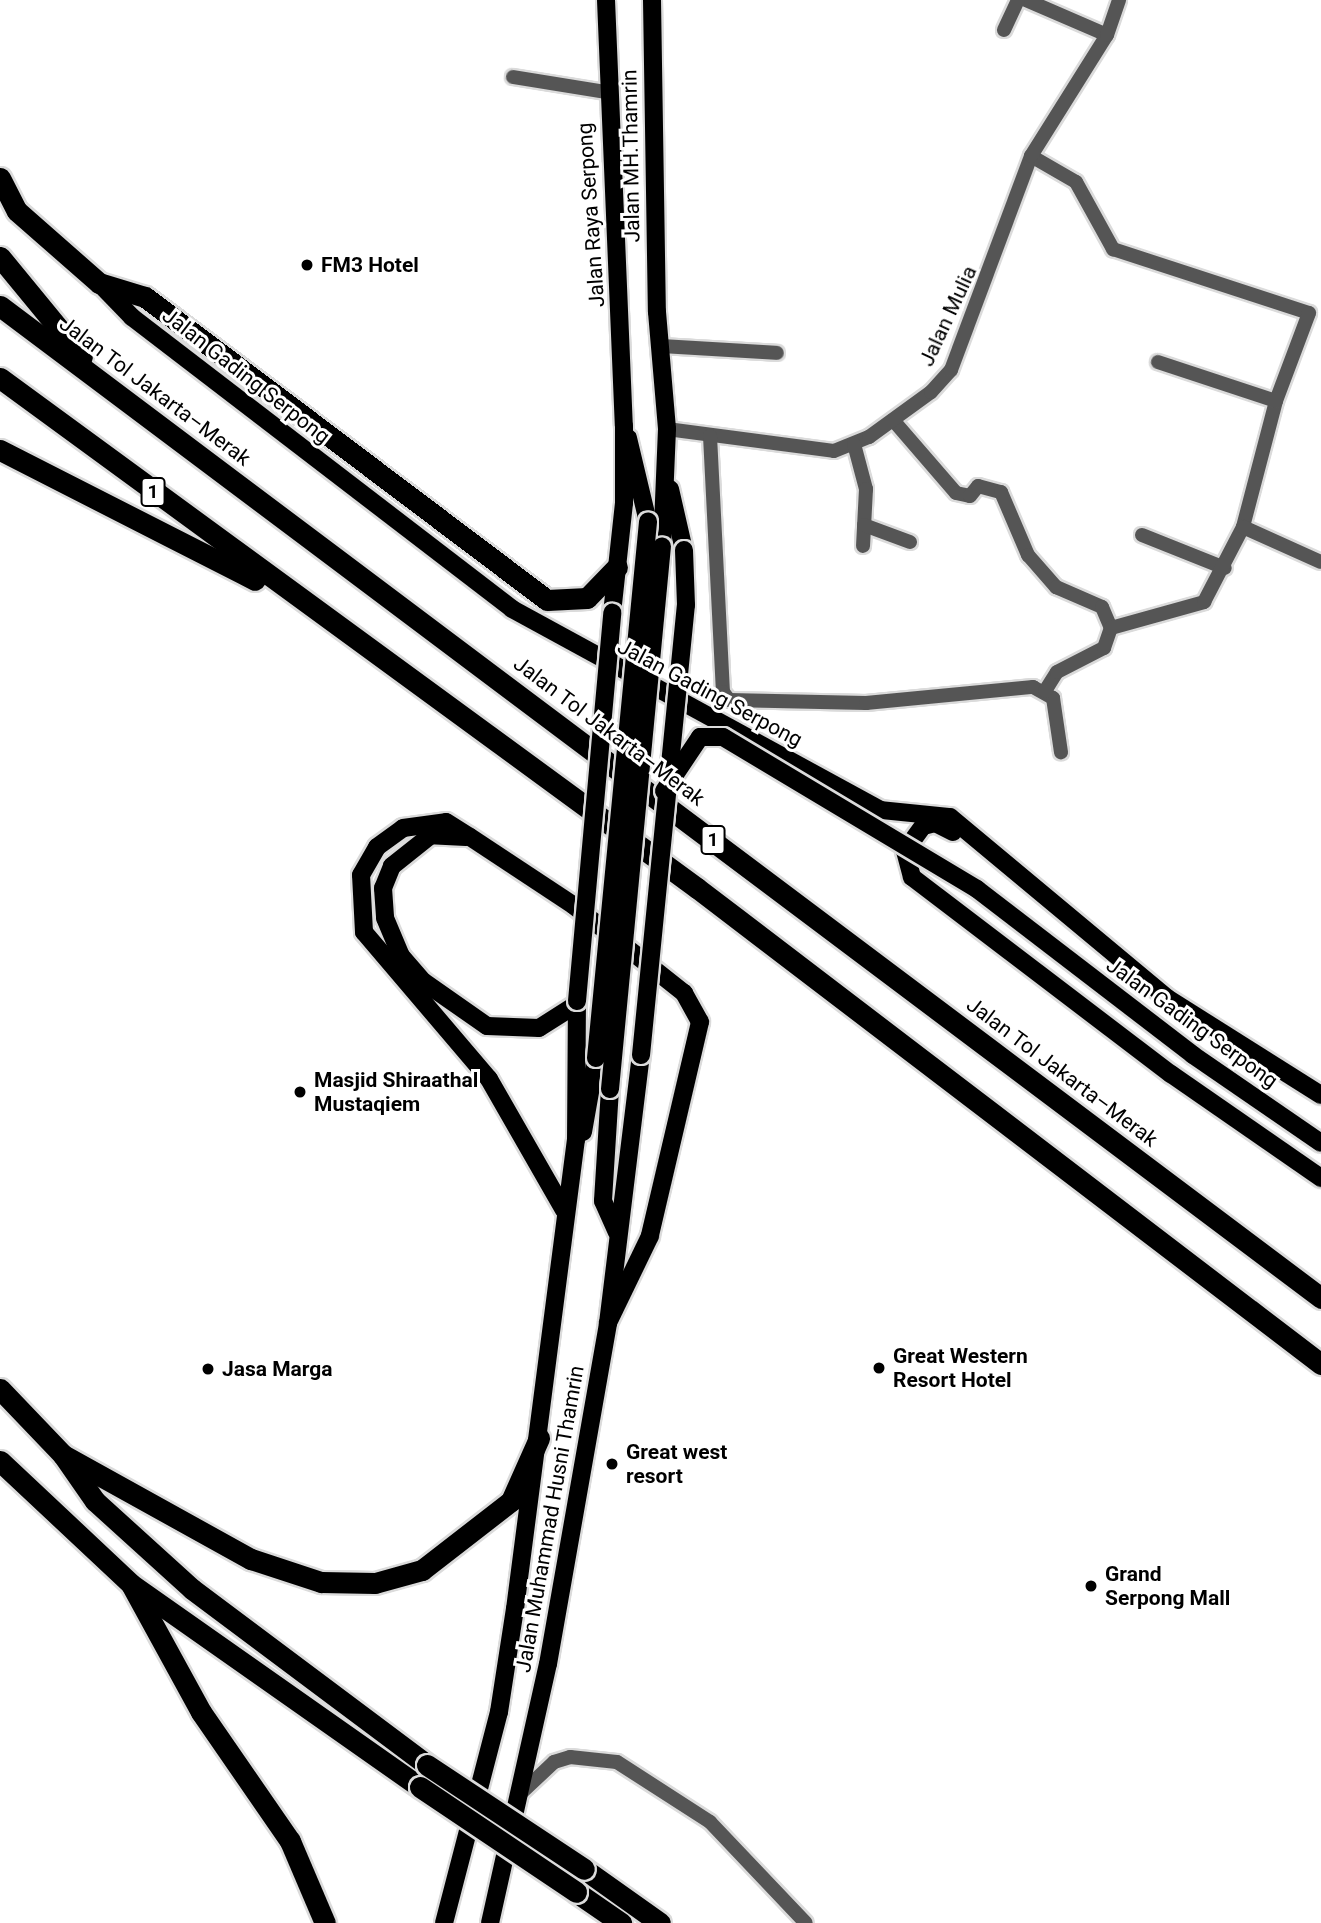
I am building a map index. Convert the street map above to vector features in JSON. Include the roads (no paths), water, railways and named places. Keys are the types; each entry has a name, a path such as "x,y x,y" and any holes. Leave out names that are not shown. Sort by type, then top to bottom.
{"highway":[{"path":"0,178 18,211 99,283 145,297 547,600 587,598 617,568"},
{"path":"0,257 103,383"},
{"name":"Jalan Tol Jakarta–Merak","path":"0,306 1321,1298"},
{"name":"1","path":"0,377 307,606 719,904 1321,1364"},
{"path":"0,444 28,463"},
{"path":"0,450 307,606"},
{"path":"0,1389 63,1455 95,1501 192,1589 427,1765 660,1923"},
{"path":"63,1455 251,1559 321,1582 375,1583 422,1570 511,1501 539,1438"},
{"path":"0,1461 131,1584 420,1787 621,1923"},
{"path":"131,1584 201,1712 290,1841 325,1923"}],"main road":[{"name":"Jalan Raya Serpong","path":"577,1002 617,568 624,426 606,92 606,0"},
{"name":"Jalan MH.Thamrin","path":"652,0 657,312 660,346"},
{"name":"Jalan Gading Serpong","path":"99,283 132,317 512,609 881,810 950,817 997,853 1167,998 1321,1095"},
{"path":"617,1232 603,1201 610,1089 662,547 667,429 660,346"},
{"name":"Jalan Raya Serpong","path":"596,1058 648,522 624,426"},
{"name":"Jalan Muhammad Husni Thamrin","path":"490,1923 519,1795 608,1323 617,1232 634,1119 664,791 686,605 684,550 666,475"},
{"name":"Jalan Gading Serpong","path":"664,791 700,737 723,737 955,874 1321,1143"},
{"path":"564,1210 489,1079 364,932 361,875 387,836 429,821 446,822 573,905 684,993 699,1022 650,1236 608,1323"},
{"path":"997,853 935,823 914,837 905,865 983,935 1321,1178"},
{"path":"470,837 432,835 392,866 383,888 385,918 401,956 424,982 487,1026 539,1028 577,1002"},
{"name":"Jalan Muhammad Husni Thamrin","path":"444,1923 499,1712 539,1438 564,1210 576,1140 574,1070 577,1002"},
{"name":"Jalan Muhammad Husni Thamrin","path":"576,1140 585,1128 596,1058"}],"street":[{"path":"1004,30 1017,0"},
{"path":"1026,0 1107,35"},
{"name":"Jalan Mulia","path":"667,429 834,450 854,444 893,420 951,370 1031,156 1107,35 1119,0"},
{"path":"513,77 606,92"},
{"path":"1031,156 1076,182 1113,249 1308,313 1276,401 1243,527 1225,568 1198,607 1111,628"},
{"path":"660,346 777,354"},
{"path":"1158,362 1276,401"},
{"path":"893,420 956,493 971,496 978,486 1001,492 1028,555 1056,587 1102,607 1111,628 1104,648 1058,672 1045,691"},
{"path":"710,436 723,692 729,699 866,703 1045,691 1053,698 1061,752"},
{"path":"854,444 866,489 863,546"},
{"path":"864,525 910,542"},
{"path":"1243,527 1321,562"},
{"path":"1142,536 1225,568"},
{"path":"519,1795 554,1762 570,1757 617,1762 710,1822 806,1923"}],"place":[{"name":"FM3 Hotel","path":"307,265"},
{"name":"Masjid Shiraathal Mustaqiem","path":"300,1092"},
{"name":"Great Western Resort Hotel","path":"879,1368"},
{"name":"Jasa Marga","path":"208,1369"},
{"name":"Great west resort","path":"612,1464"},
{"name":"Grand Serpong Mall","path":"1091,1586"}]}
